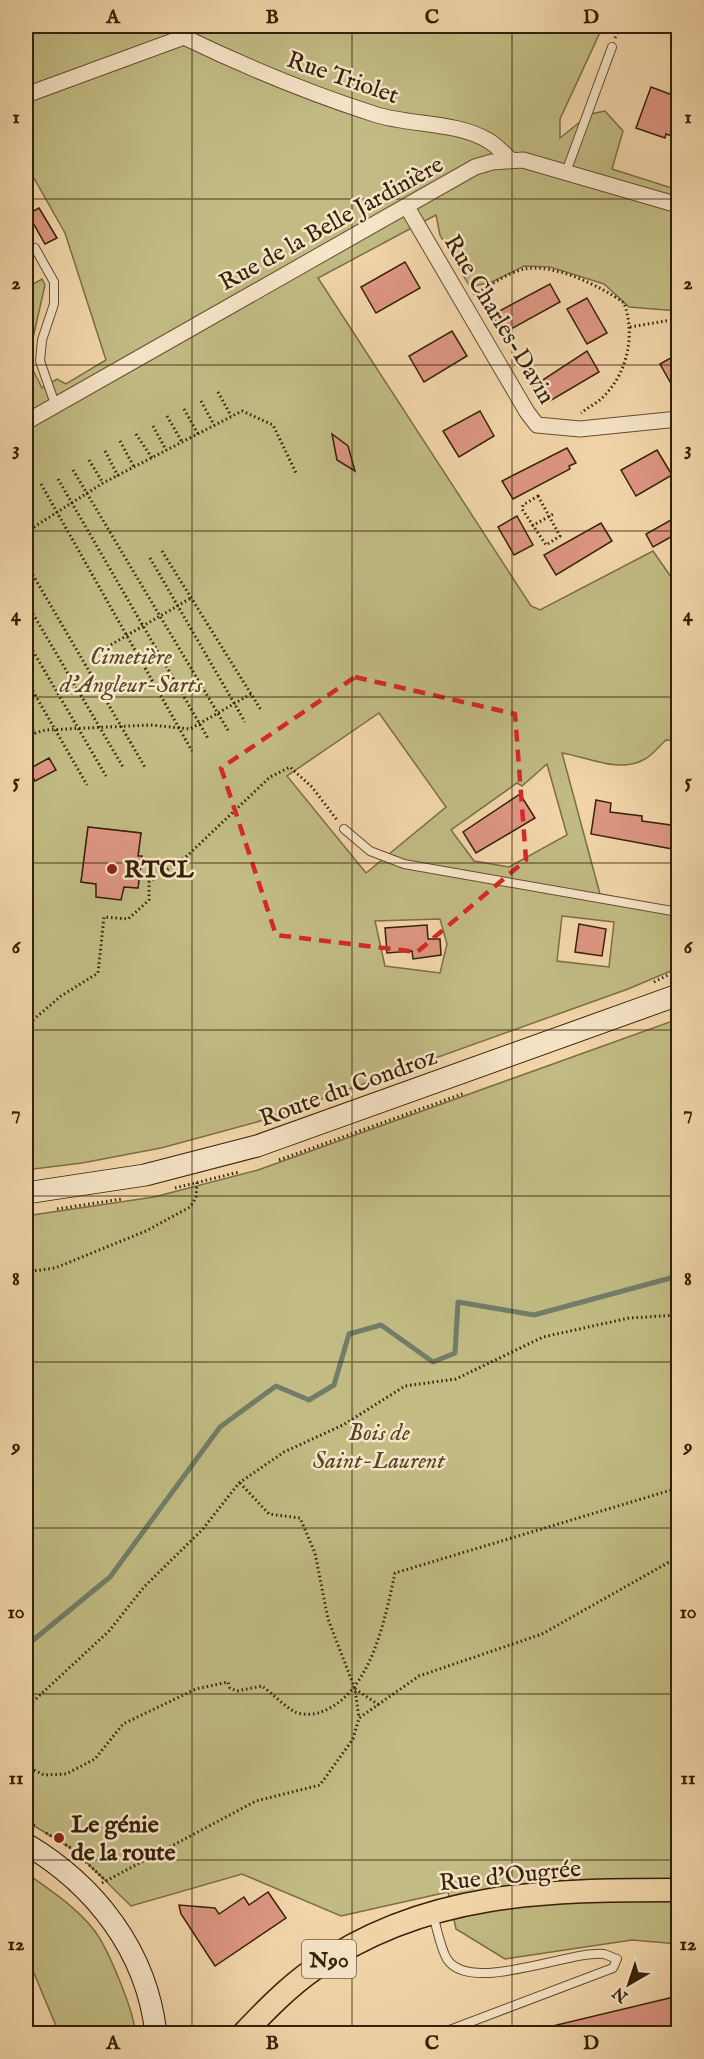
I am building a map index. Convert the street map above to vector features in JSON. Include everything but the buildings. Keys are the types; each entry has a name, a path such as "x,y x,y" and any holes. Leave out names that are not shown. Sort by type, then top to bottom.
{"main road":[{"name":"Route du Condroz","path":"26,1193 119,1180 193,1163 292,1135 678,994"},
{"path":"26,1844 69,1873 108,1914 137,1966 151,2007 156,2034"},
{"name":"Rue d'Ougrée","path":"243,2034 268,2007 313,1969 356,1942 395,1924 432,1911 469,1902 520,1897 678,1890"}],"street":[{"name":"Rue Triolet","path":"26,95 184,37 257,71 371,113 397,121 446,126 488,141 510,159"},
{"name":"Rue de la Belle Jardinière","path":"26,422 476,167 510,159 536,162 678,205"},
{"name":"Rue Charles-Davin","path":"407,207 537,425 574,429 678,419"}],"lane":[{"path":"566,171 612,47"},
{"path":"35,248 54,282 54,304 42,340 40,361 55,404"},
{"path":"344,829 370,851 404,864 678,912"},
{"path":"432,1911 447,1960 457,1967 483,1974 522,1969 579,1956 604,1954 617,1959 613,1968 439,2034"},
{"path":"26,2030 32,2034"}],"path":[{"path":"462,301 521,270 538,267 606,290 624,303 630,327 619,377 600,399 580,414 576,419 574,429"},
{"path":"630,327 678,319"},
{"path":"218,392 231,416"},
{"path":"201,401 214,425"},
{"path":"184,409 198,434"},
{"path":"26,532 103,483 242,411 273,425 297,475"},
{"path":"167,416 182,442"},
{"path":"153,426 166,450"},
{"path":"136,434 152,458"},
{"path":"120,441 134,467"},
{"path":"105,451 118,476"},
{"path":"89,460 103,483"},
{"path":"73,470 229,732"},
{"path":"58,479 209,740"},
{"path":"41,484 192,751"},
{"path":"538,496 560,536 546,545 532,526 522,509 538,496"},
{"path":"532,526 555,513"},
{"path":"162,551 261,710"},
{"path":"150,558 245,722"},
{"path":"26,562 146,769"},
{"path":"107,647 191,598"},
{"path":"26,602 123,767"},
{"path":"26,639 106,776"},
{"path":"26,679 87,785"},
{"path":"26,736 55,730 151,725 190,729 251,693"},
{"path":"26,717 35,733"},
{"path":"26,1026 61,996 98,973 104,917 128,919 149,900 149,882 187,856 270,777 290,767 312,788 344,829"},
{"path":"659,980 678,970"},
{"path":"26,1272 55,1268 147,1231 190,1207 196,1198 197,1183 193,1163"},
{"path":"26,1708 109,1631 144,1587 202,1530 240,1483 284,1452 343,1425 405,1386 456,1379 543,1337 629,1318 678,1315"},
{"path":"105,1880 256,1801 320,1785 353,1739 359,1718 356,1689 328,1619 315,1553 300,1518 269,1514 240,1483"},
{"path":"26,1766 44,1775 66,1774 95,1759 123,1724 196,1689 228,1682 230,1688 237,1691 262,1686 295,1712 315,1714 332,1708 356,1689 384,1627 395,1573 678,1488"},
{"path":"359,1718 419,1676 542,1634 678,1557"},
{"path":"356,1689 379,1705"}],"highlighted area":[{"path":"355,677 515,714 526,860 417,952 276,935 221,768"}],"green space":[{"name":"Cimetière d'Angleur-Sarts","path":"26,26 603,26 560,119 560,138 590,114 605,111 623,131 612,169 678,190 678,311 629,307 604,284 550,267 524,266 492,282 470,287 440,235 436,215 318,278 531,606 540,610 653,551 678,587 678,741 666,740 648,757 625,765 604,763 562,753 600,894 676,909 678,889 678,968 628,989 257,1122 161,1148 82,1163 26,1170 26,288 42,279 45,285 28,360 42,388 57,379 66,384 106,360 65,233 26,164","holes":["379,713 446,807 366,873 287,776","547,764 567,835 509,867 474,861 451,830 517,783 522,786","88,827 141,833 138,856 142,857 138,888 124,887 122,891 81,882","562,916 614,922 609,967 557,961","440,919 447,944 440,973 385,966 375,921"]},
{"name":"Bois de Saint-Laurent","path":"678,1019 678,1944 632,1940 505,1959 456,1929 448,1892 341,1916 242,1874 131,1906 74,1850 26,1821 26,1676 31,1673 26,1664 26,1216 154,1197 258,1170"},
{"path":"26,1873 71,1906 94,1930 119,1980 134,2023 135,2033 59,2033 26,1954"}],"waterway":[{"path":"26,1646 110,1577 220,1427 276,1386 309,1400 334,1385 349,1334 381,1325 433,1362 455,1353 458,1302 534,1315 678,1276"}],"place":[{"name":"RTCL","path":"112,869"},
{"name":"Le génie de la route","path":"59,1838"}]}
